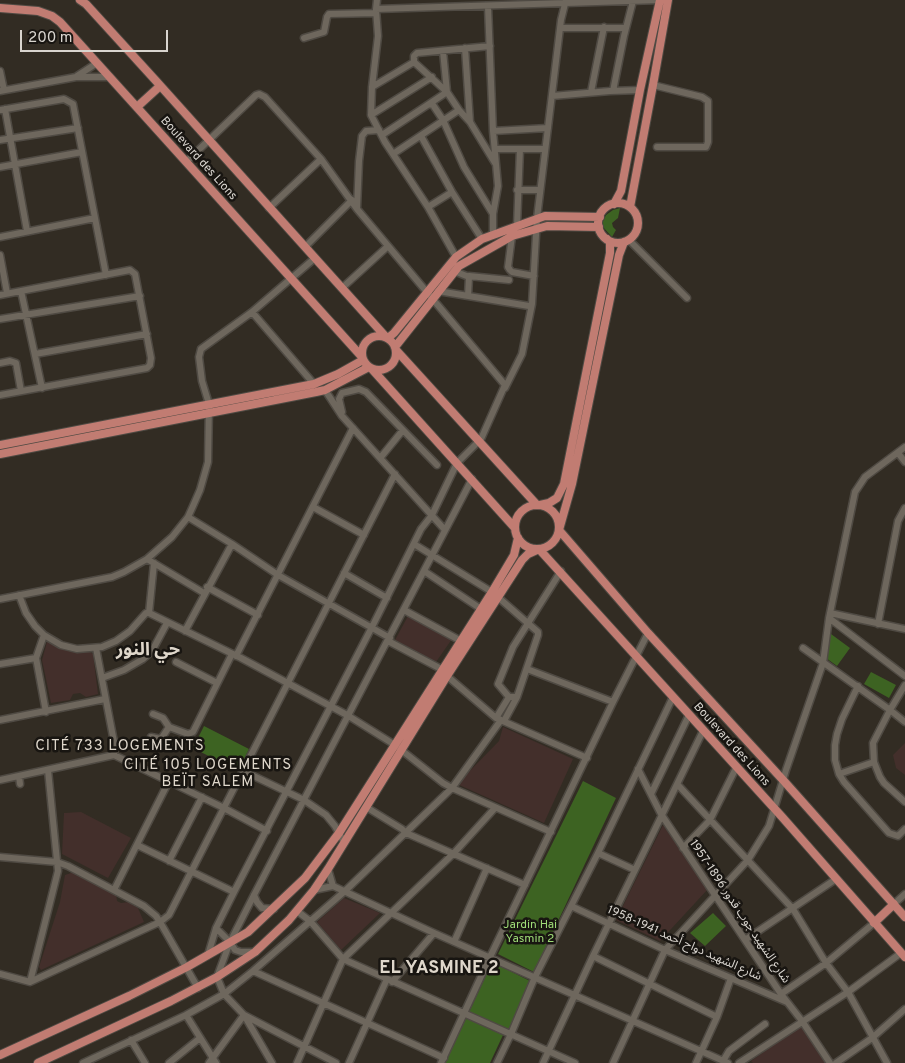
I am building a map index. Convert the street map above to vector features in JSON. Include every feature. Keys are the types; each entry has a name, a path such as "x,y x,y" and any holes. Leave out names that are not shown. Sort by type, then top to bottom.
{"main road":[{"name":"Boulevard des Lions","path":"81,0 387,337"},
{"path":"614,204 621,191 640,90 660,0"},
{"path":"630,207 668,0"},
{"name":"Boulevard des Lions","path":"0,8 38,11 52,16 60,22 363,358"},
{"path":"137,107 160,86"},
{"path":"0,1055 129,996 187,967 248,932 274,909 314,868 398,747 495,595 522,560 552,543 559,530 572,484 619,255 626,241 636,232 637,216 625,204 614,204 605,208 600,217 600,232 610,242 610,253 564,484 557,498 549,503 528,506 517,517 514,527"},
{"path":"0,454 325,390 370,367 381,370 390,367 396,359 396,348 456,257 482,239 537,218 545,216 600,217"},
{"path":"539,549 527,546 518,538 514,527 370,367 363,358 362,350 366,341 375,336 387,337 394,333 429,296 438,291 459,266 512,236 547,226 599,227"},
{"path":"607,239 612,242 626,241"},
{"path":"387,337 479,442 539,505 549,509 556,516 559,530"},
{"path":"0,445 314,384 338,374 363,358"},
{"name":"Boulevard des Lions","path":"559,530 648,634 783,780 905,917"},
{"path":"445,673 460,641 482,608 495,595 514,555 518,538"},
{"name":"Boulevard des Lions","path":"539,549 561,571 903,955"},
{"path":"38,1063 198,988 255,952 297,911 314,890 366,807 398,747"},
{"path":"874,923 894,904"}],"street":[{"path":"377,0 378,36 371,115 385,142 428,207 456,257"},
{"path":"304,38 324,32 327,18 330,14 566,2 660,0"},
{"path":"613,91 633,1"},
{"path":"208,955 216,928 234,892 330,705 388,598 421,530 432,515 457,464 479,442 522,354 532,304 540,190 560,28 566,2"},
{"path":"488,7 493,131 498,186 493,235"},
{"path":"592,92 604,27"},
{"path":"560,28 626,28"},
{"path":"414,62 414,56 417,52 490,46"},
{"path":"465,48 470,122"},
{"path":"443,51 448,92"},
{"path":"372,87 414,62"},
{"path":"414,62 448,92 459,110 470,122 496,164"},
{"path":"76,77 97,63"},
{"path":"0,71 2,91 76,77 110,77"},
{"path":"371,115 432,77"},
{"path":"653,85 702,97 708,101 708,145 706,147 657,147"},
{"path":"552,96 640,90"},
{"path":"357,209 362,136 366,132 380,132 448,92"},
{"path":"186,162 256,96 259,94 265,97 321,160 387,247 504,383 505,388"},
{"path":"27,232 3,109 68,99 73,104 106,275"},
{"path":"429,104 435,107 464,167 494,214"},
{"path":"393,154 459,110"},
{"path":"0,140 78,128"},
{"path":"493,131 548,128"},
{"path":"420,136 482,239"},
{"path":"495,149 546,148"},
{"path":"517,226 520,149"},
{"path":"0,168 82,152"},
{"path":"268,208 321,160"},
{"path":"518,190 540,190"},
{"path":"428,207 452,192"},
{"path":"305,247 352,200"},
{"path":"0,237 95,218"},
{"path":"512,236 508,267 512,272 534,276"},
{"path":"626,241 687,298"},
{"path":"342,288 387,247"},
{"path":"0,255 4,294 130,270 133,272 140,296 152,358 147,368 0,396"},
{"path":"0,599 112,577 147,559 172,537 188,517 200,490 208,462 209,404 202,381 199,357 201,349 252,312 315,258"},
{"path":"454,271 469,276 509,280"},
{"path":"468,296 469,276"},
{"path":"21,291 42,388"},
{"path":"438,291 529,306 532,304"},
{"path":"0,319 140,296"},
{"path":"252,312 314,384"},
{"path":"35,354 147,334"},
{"path":"0,363 10,361 16,363 21,392"},
{"path":"325,390 342,416 445,530"},
{"path":"342,416 339,399 342,393 363,390 437,465"},
{"path":"154,714 163,718 169,727 188,734 193,732 217,683 258,615 353,428"},
{"path":"381,457 403,430"},
{"path":"613,1063 665,950 748,860 769,826 823,663 830,615 855,492 865,477 905,447"},
{"path":"898,452 905,462"},
{"path":"0,974 30,982 160,922 172,912 395,474"},
{"path":"272,1063 244,1016 224,994 217,977 230,942 254,895 472,479"},
{"path":"313,507 364,535"},
{"path":"878,624 900,516 905,508"},
{"path":"188,517 278,575 372,627 445,673 500,720 587,758"},
{"path":"185,631 232,544"},
{"path":"82,1063 186,1015 224,994 253,971 345,891 452,788 517,697 538,632 495,595 414,544"},
{"path":"147,559 258,615"},
{"path":"149,613 154,563"},
{"path":"424,571 482,608"},
{"path":"517,697 509,696 498,684 513,647 561,571"},
{"path":"344,573 388,598"},
{"path":"19,595 26,613 44,635 61,645 77,650 102,648 116,641 130,631 143,616 149,613"},
{"path":"404,610 460,641"},
{"path":"149,613 348,715 398,747 442,783 551,832"},
{"path":"830,615 905,629"},
{"path":"830,615 905,676"},
{"path":"102,678 124,670 143,660 152,651 167,623"},
{"path":"253,971 367,1023 442,1060 613,702 648,634"},
{"path":"44,635 36,658 46,712"},
{"path":"96,648 114,755"},
{"path":"803,648 858,686 905,722"},
{"path":"0,664 36,658"},
{"path":"176,662 217,683"},
{"path":"527,669 613,702"},
{"path":"905,684 873,743 874,762 880,777 892,792 905,802"},
{"path":"858,686 837,734 835,760 839,774 889,833 898,836 905,829"},
{"path":"500,720 509,696"},
{"path":"497,1063 535,977 598,853 673,696"},
{"path":"0,720 106,699"},
{"path":"651,794 689,716"},
{"path":"151,737 161,739 169,727"},
{"path":"543,1063 592,956 703,731"},
{"path":"0,780 114,755 202,797 267,831"},
{"path":"839,774 874,762"},
{"name":"شارع الشهيد جوب قدور 1896-1957","path":"638,768 661,814 683,848 781,994 830,1063"},
{"path":"683,848 710,820 736,768"},
{"path":"30,982 58,871 48,770"},
{"path":"243,772 304,800 326,815 344,842"},
{"path":"19,776 20,784"},
{"path":"114,890 169,782"},
{"path":"678,785 792,909 848,992 872,1038 888,1063"},
{"path":"169,861 202,797"},
{"path":"366,807 406,833 525,885"},
{"path":"297,1063 343,959 454,853 495,808"},
{"path":"137,845 234,892"},
{"path":"598,853 635,870"},
{"path":"0,857 57,862 144,906 160,922 198,988"},
{"path":"454,942 487,868"},
{"path":"328,869 333,886"},
{"path":"745,940 836,879"},
{"path":"314,890 333,886 345,891 454,942 726,1062 729,1051 765,1024"},
{"path":"894,904 905,894"},
{"path":"254,895 262,908 274,909"},
{"name":"شارع الشهيد دواح أحمد 1941-1958","path":"571,906 665,950 788,1003"},
{"path":"297,911 310,921 343,959 575,1063"},
{"path":"781,994 826,962 874,923"},
{"path":"216,928 238,951 255,952"},
{"path":"349,1063 367,1023 390,980 434,933"},
{"path":"739,1063 903,955"},
{"path":"592,956 717,1016"},
{"path":"696,1063 717,1016 731,978"},
{"path":"836,1063 872,1038 905,1008"},
{"path":"186,1015 212,1061 244,1016"},
{"path":"244,1016 336,1063"},
{"path":"170,1063 200,1038"},
{"path":"131,1040 146,1063"}],"shaded area":[{"path":"408,616 452,639 436,662 395,640"},
{"path":"47,642 73,652 90,652 93,654 98,694 86,697 80,693 73,694 70,700 51,703 42,660"},
{"path":"503,727 573,759 544,823 457,784 499,741"},
{"path":"905,743 905,775 896,768 893,755"},
{"path":"81,812 131,838 108,878 62,854 64,813"},
{"path":"663,825 708,889 660,941 616,920"},
{"path":"74,872 116,893 117,901 121,903 129,902 138,908 144,922 41,970 39,967 60,902 65,875"},
{"path":"344,898 380,913 341,950 317,922"},
{"path":"801,1026 825,1063 753,1063 751,1061"}],"green space":[{"path":"620,208 618,218 612,223 616,230 612,237 603,227 603,221 606,215"},
{"path":"831,634 850,648 837,666 826,658"},
{"path":"871,672 896,685 889,698 864,684"},
{"path":"204,726 249,749 238,771 193,748"},
{"name":"Jardin Hai Yasmin 2","path":"583,781 616,798 534,972 498,954"},
{"path":"713,913 726,926 705,946 690,933"},
{"name":"Jardin Hai Yasmin 2","path":"492,962 530,981 510,1030 469,1012"},
{"path":"466,1018 503,1035 490,1063 445,1063"}],"district":[{"name":"حي النور","path":"148,651"},
{"name":"CITÉ 733 LOGEMENTS","path":"120,747"},
{"name":"CITÉ 105 LOGEMENTS BEÏT SALEM","path":"208,774"},
{"name":"EL YASMINE 2","path":"439,969"}]}
